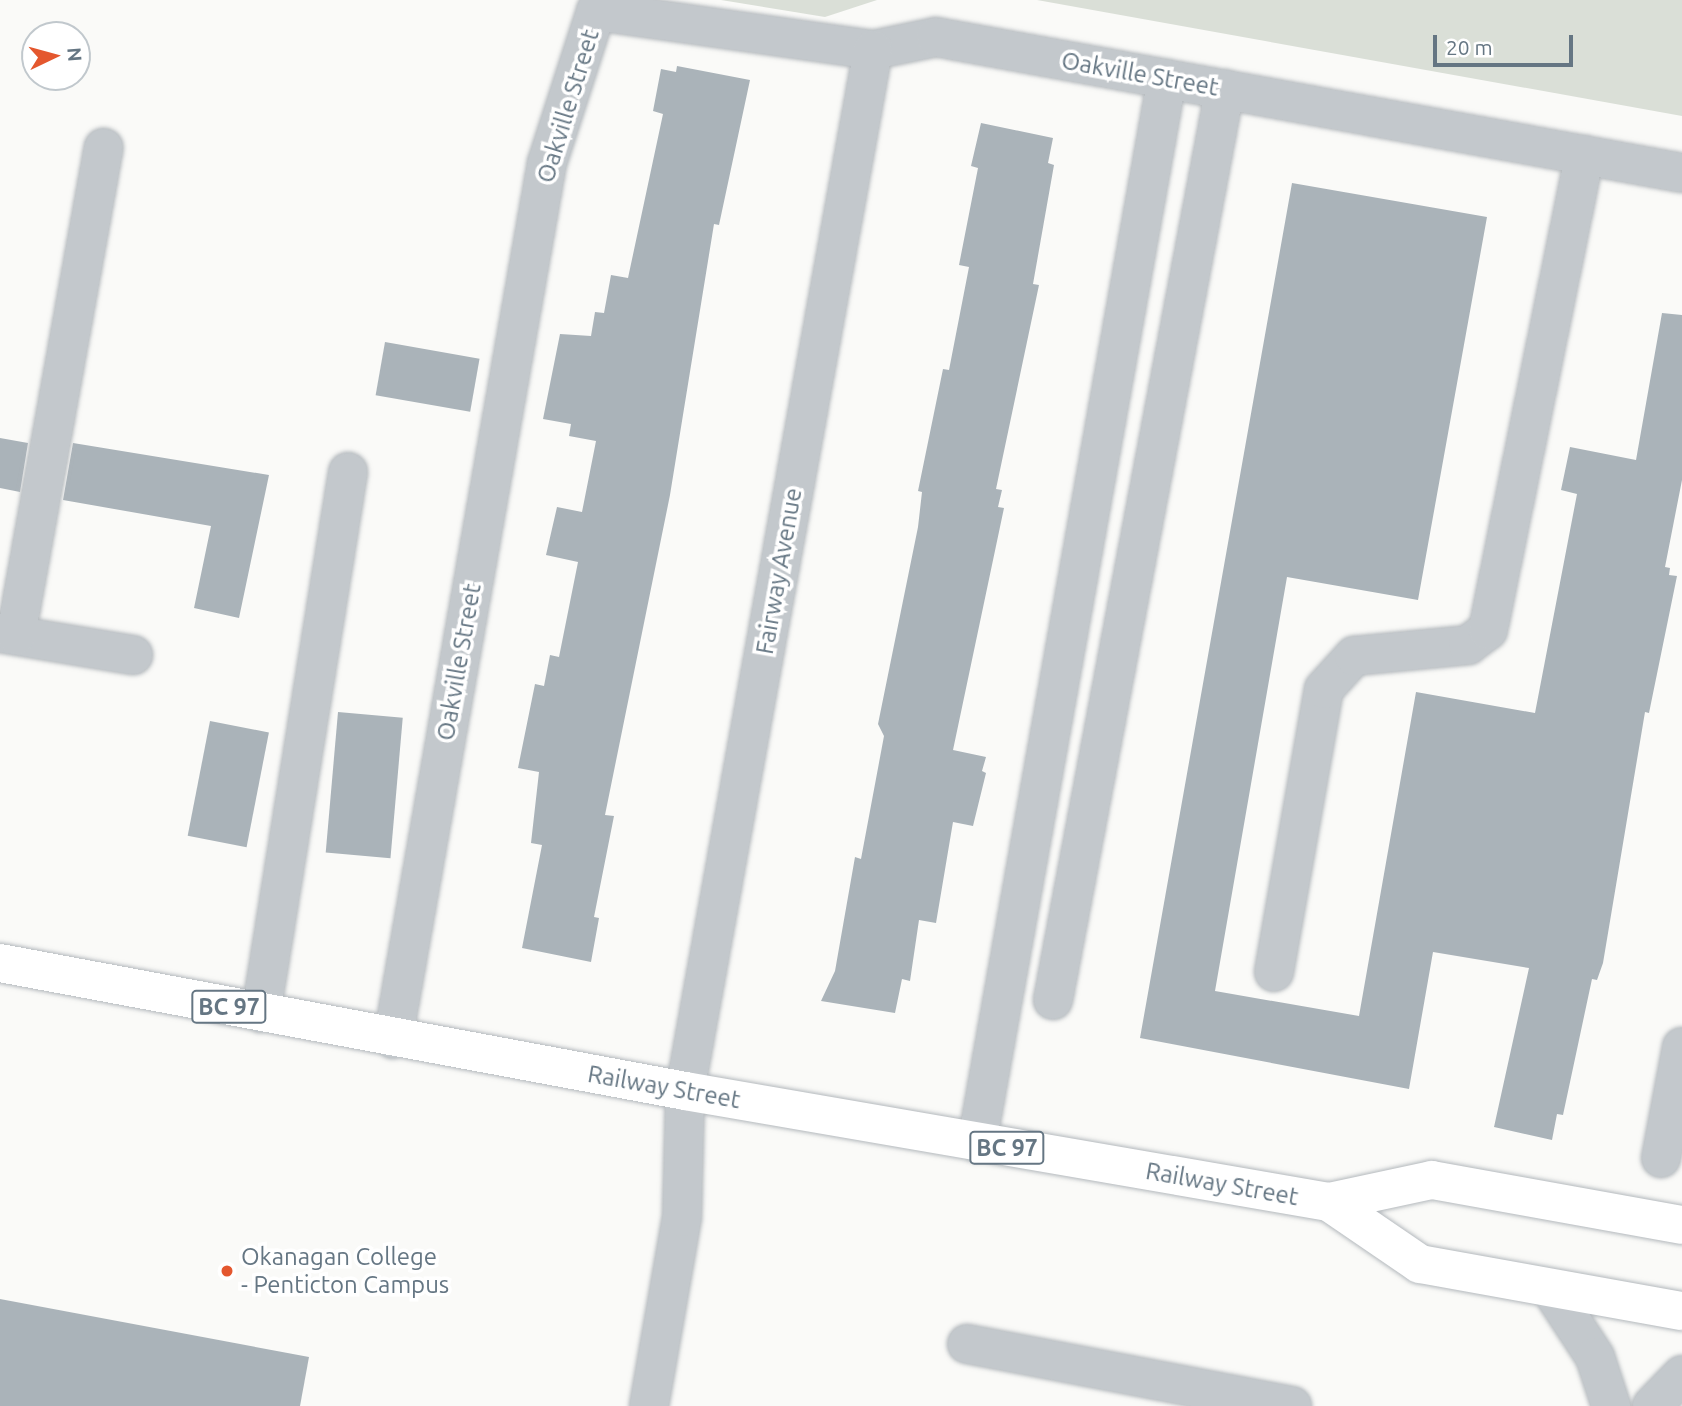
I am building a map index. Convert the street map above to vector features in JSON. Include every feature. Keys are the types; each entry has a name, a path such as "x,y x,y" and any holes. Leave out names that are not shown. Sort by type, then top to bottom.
{"highway":[{"name":"Railway Street","path":"0,963 393,1039 977,1143 1329,1202 1432,1180 1682,1225"},
{"name":"Railway Street","path":"1329,1202 1420,1264 1682,1311"}],"street":[{"name":"Oakville Street","path":"393,1039 547,163 596,11 873,50 936,37 1682,173"},
{"name":"Fairway Avenue","path":"649,1406 681,1217 685,1091 873,50"},
{"path":"977,1143 1167,79"},
{"path":"1053,1000 1224,89"},
{"path":"104,148 8,634 133,655"},
{"path":"1273,972 1324,689 1354,656 1468,645 1488,630 1585,155"},
{"path":"261,1013 348,472"},
{"path":"1661,1158 1682,1047"},
{"path":"1550,1289 1595,1357 1611,1406"},
{"path":"967,1344 1292,1406"},
{"path":"1652,1406 1682,1375"}],"shaded area":[{"path":"721,0 877,0 825,17"},
{"path":"1037,0 1682,0 1682,116"}],"building":[{"path":"677,66 750,80 719,225 714,224 670,495 605,815 614,816 594,917 599,918 591,962 522,948 542,845 531,843 539,772 518,768 535,684 544,686 550,655 559,657 578,562 546,555 557,507 582,512 596,441 569,436 571,424 543,419 560,334 591,336 595,312 604,313 611,275 628,278 663,114 653,111 661,69 676,72"},
{"path":"981,123 1053,138 1048,163 1054,165 1033,284 1039,285 996,489 1002,490 998,507 1004,508 953,750 986,757 982,771 986,773 973,826 953,822 936,923 919,920 910,981 902,979 895,1013 821,1001 835,971 855,857 861,859 884,736 878,724 918,527 922,492 918,491 943,369 949,370 969,267 959,265 978,168 971,166"},
{"path":"1292,183 1487,217 1418,600 1287,577 1215,991 1359,1016 1416,692 1535,713 1577,494 1561,490 1570,447 1636,460 1662,313 1682,315 1682,480 1665,567 1670,568 1669,575 1677,576 1649,713 1645,712 1603,963 1597,980 1592,979 1563,1115 1557,1114 1552,1140 1494,1127 1529,968 1433,952 1409,1089 1140,1038"},
{"path":"385,342 480,359 470,412 376,395"},
{"path":"0,438 28,443 20,492 0,488"},
{"path":"73,443 269,475 239,618 194,608 211,526 63,500"},
{"path":"338,712 403,718 390,858 326,852"},
{"path":"210,721 269,732 247,847 188,836"},
{"path":"0,1299 309,1357 300,1406 0,1406"}],"place":[{"name":"Okanagan College - Penticton Campus","path":"227,1271"}]}
